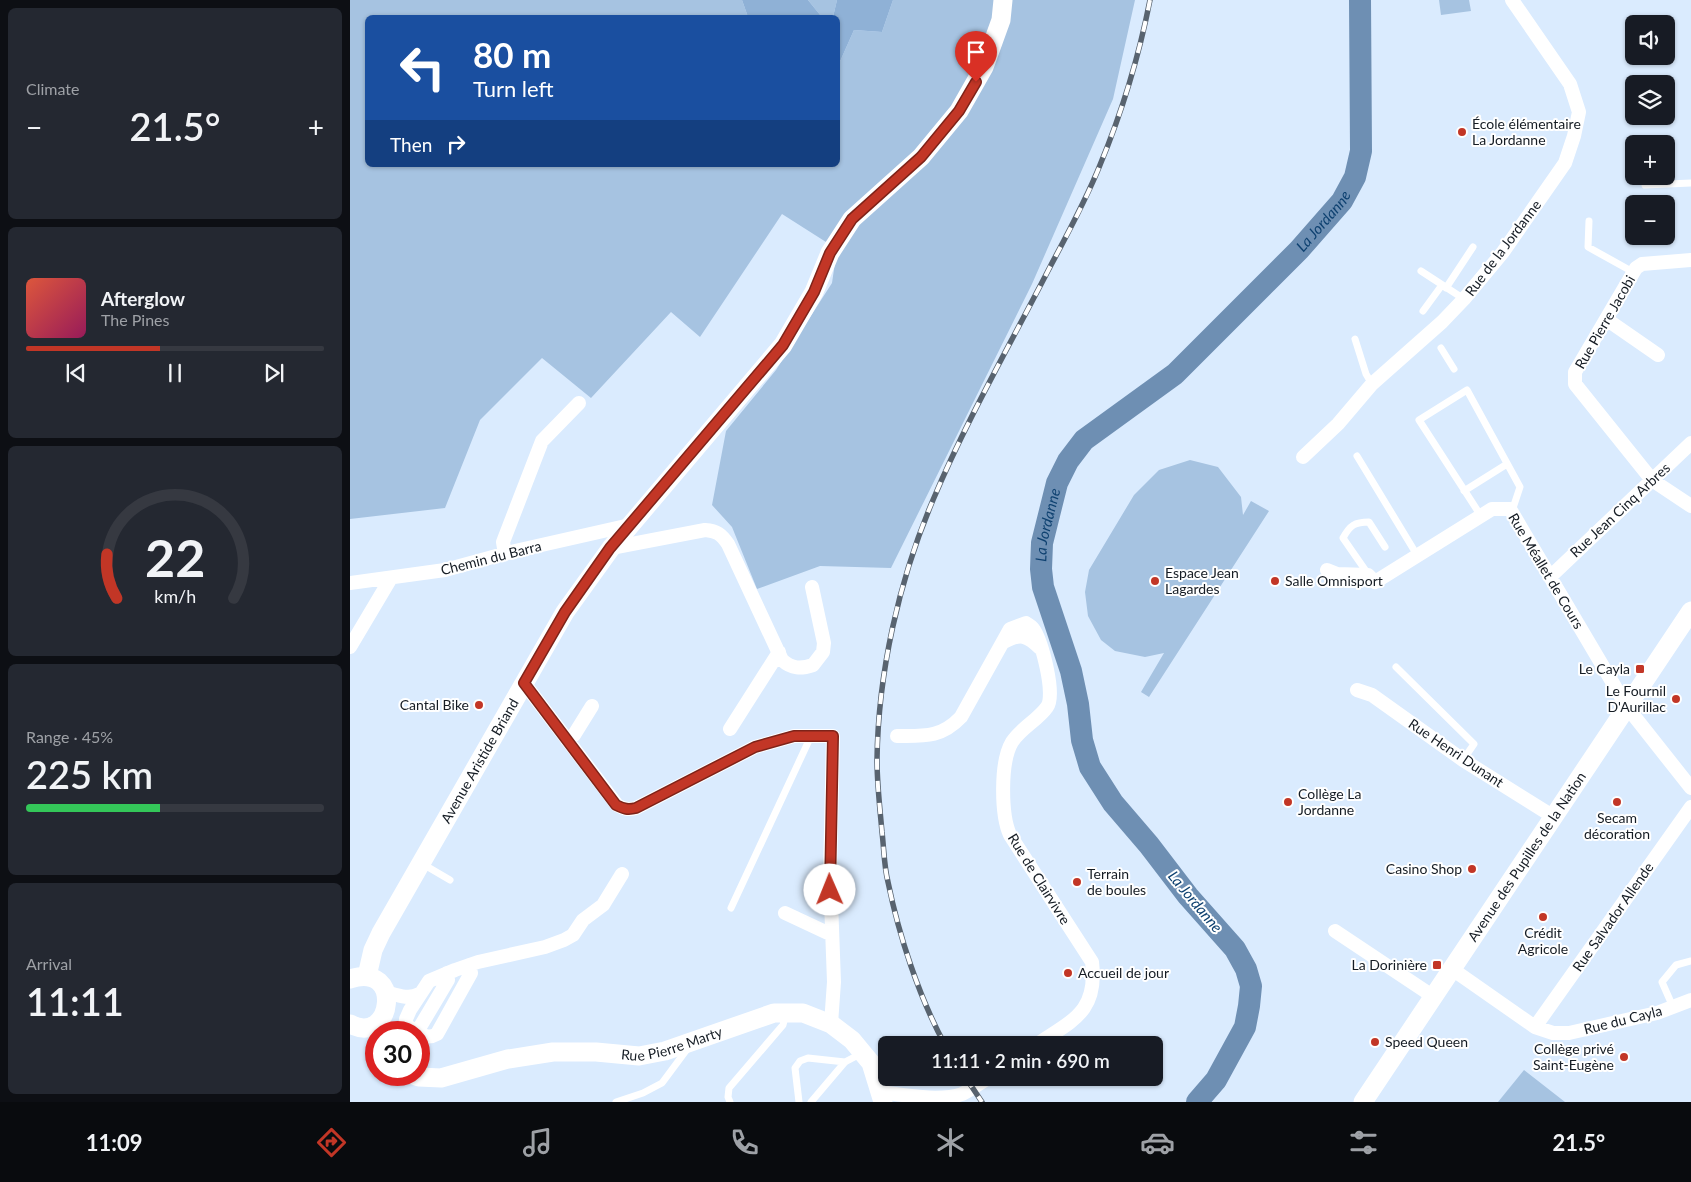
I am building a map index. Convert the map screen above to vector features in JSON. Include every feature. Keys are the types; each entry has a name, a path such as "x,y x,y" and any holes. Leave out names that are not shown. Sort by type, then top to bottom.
{"main road":[{"name":"Avenue Aristide Briand","path":"358,978 421,863 565,612 610,548 783,345 814,292 830,253 852,219 921,157 959,111 984,67 1001,20 1003,0"},
{"name":"Avenue des Pupilles de la Nation","path":"1363,1102 1691,611"},
{"path":"358,978 375,979 386,992 388,1000 387,1009 380,1021"},
{"name":"Rue Pierre Marty","path":"430,1078 441,1078 508,1059 553,1052 596,1052 639,1056 665,1050 774,1013 802,1013 831,1024 852,1040 871,1063 882,1097"},
{"path":"350,1024 365,1027"}],"street":[{"name":"Rue de la Jordanne","path":"1303,457 1338,424 1372,384 1442,322 1464,299 1503,252 1566,163 1579,112 1570,84 1512,0"},
{"name":"Rue Pierre Jacobi","path":"1691,260 1642,264 1636,268 1575,372 1575,384 1652,480 1691,506"},
{"path":"1606,319 1658,355"},
{"path":"505,554 503,542 542,441 579,403"},
{"name":"Rue Jean Cinq Arbres","path":"1550,577 1691,443"},
{"name":"Rue Méallet de Cours","path":"1327,570 1338,574 1368,575 1375,582 1492,509 1510,509 1627,707 1691,788"},
{"name":"Chemin du Barra","path":"350,583 445,570 630,525"},
{"path":"610,548 705,530 721,534 728,544 782,660 787,665 796,668 812,665 823,652 824,643 812,587"},
{"path":"350,647 391,578"},
{"name":"Rue de Clairvivre","path":"897,736 928,736 940,733 953,725 961,717 1010,629 1026,623 1034,629 1049,677 1050,697 1048,707 1023,729 1012,742 1006,758 1003,796 1006,826 1092,962 1094,979 1093,988 1084,1010 1049,1036"},
{"path":"730,729 779,652"},
{"path":"524,683 616,805 623,809 636,808 755,747 794,736 833,736 830,874 834,982 831,1024"},
{"name":"Rue Henri Dunant","path":"1357,690 1372,695 1463,760 1554,817"},
{"path":"567,740 574,735 592,706"},
{"name":"Rue Salvador Allende","path":"1535,1027 1691,807"},
{"path":"441,976 448,980 417,1032 406,1026 406,1019 410,1010 429,981 441,976 469,965 545,947 569,938 583,920 603,905 622,874"},
{"path":"785,913 832,935"},
{"path":"1335,931 1434,997"},
{"path":"430,1037 437,1034 471,973 469,965"},
{"name":"Rue du Cayla","path":"1452,969 1535,1027 1553,1033 1570,1033 1657,1013 1691,1000"},
{"path":"386,992 414,997 420,994"},
{"path":"381,1021 394,1007 410,1010"},
{"path":"882,1097 950,1098 963,1094 976,1086"}],"lane":[{"path":"1675,184 1691,183"},
{"path":"1588,221 1588,247 1633,272"},
{"path":"1423,311 1473,247"},
{"path":"1421,271 1464,299"},
{"path":"1355,339 1366,374 1372,384"},
{"path":"1441,348 1454,369"},
{"path":"1481,516 1419,420 1465,387 1520,487 1512,511"},
{"path":"1357,456 1417,556"},
{"path":"1464,491 1507,464"},
{"path":"1368,575 1343,538 1348,529 1358,522 1369,522 1386,547"},
{"path":"1396,667 1474,744 1463,760"},
{"path":"731,908 812,736"},
{"path":"421,863 450,880"},
{"path":"1673,1007 1662,982 1676,965 1691,961"},
{"path":"730,1102 728,1097 730,1088 783,1024 786,1013"},
{"path":"616,1102 643,1093 662,1083 695,1039"},
{"path":"811,1102 845,1062 862,1053"},
{"path":"800,1102 795,1068 800,1061 808,1058 845,1062"}],"shaded area":[{"path":"350,0 742,0 747,15 365,15 365,167 840,167 840,62 854,30 882,32 893,0 1135,0 1113,99 1032,284 891,568 820,566 757,589 732,527 712,505 726,431 776,370 832,283 837,249 782,214 700,337 671,312 591,398 542,358 480,420 445,508 350,519"},
{"path":"742,0 808,0 820,15 747,15"},
{"path":"808,0 837,0 833,15 820,15"},
{"path":"837,0 893,0 882,32 854,30 840,62 840,15 833,15"},
{"path":"1439,0 1469,0 1471,11 1441,15"},
{"name":"Espace Jean Lagardes","path":"1190,460 1218,467 1241,497 1243,515 1251,501 1269,511 1149,697 1141,692 1164,653 1145,657 1115,651 1101,640 1088,616 1085,592 1089,570 1134,495 1159,470"},
{"path":"1524,1070 1565,1102 1498,1102"}],"waterway":[{"name":"La Jordanne","path":"1197,1102 1216,1080 1245,1027 1251,986 1246,969 1235,949 1188,896 1149,845 1113,803 1090,767 1082,740 1078,704 1071,671 1043,587 1041,569 1042,543 1057,483 1068,461 1084,440 1175,374 1299,250 1342,201 1355,177 1361,151 1360,0"}],"railway":[{"path":"941,1036 918,987 904,945 885,864 877,760 878,727 886,661 910,562 933,500 960,440 1089,191 1116,125 1141,42 1150,0"},
{"path":"971,1086 982,1102"}],"place":[{"name":"École élémentaire La Jordanne","path":"1462,132"},
{"name":"Espace Jean Lagardes","path":"1155,581"},
{"name":"Salle Omnisport","path":"1275,581"},
{"name":"Le Cayla","path":"1640,669"},
{"name":"Le Fournil D'Aurillac","path":"1676,699"},
{"name":"Cantal Bike","path":"479,705"},
{"name":"Collège La Jordanne","path":"1288,802"},
{"name":"Secam décoration","path":"1617,802"},
{"name":"Casino Shop","path":"1472,869"},
{"name":"Terrain de boules","path":"1077,882"},
{"name":"Crédit Agricole","path":"1543,917"},
{"name":"La Dorinière","path":"1437,965"},
{"name":"Accueil de jour","path":"1068,973"},
{"name":"Speed Queen","path":"1375,1042"},
{"name":"Collège privé Saint-Eugène","path":"1624,1057"}],"route":[{"path":"830,890 833,736 794,736 755,747 636,808 623,809 616,805 524,683 565,612 610,548 783,345 814,292 830,253 852,219 921,157 959,111 976,82"}]}
